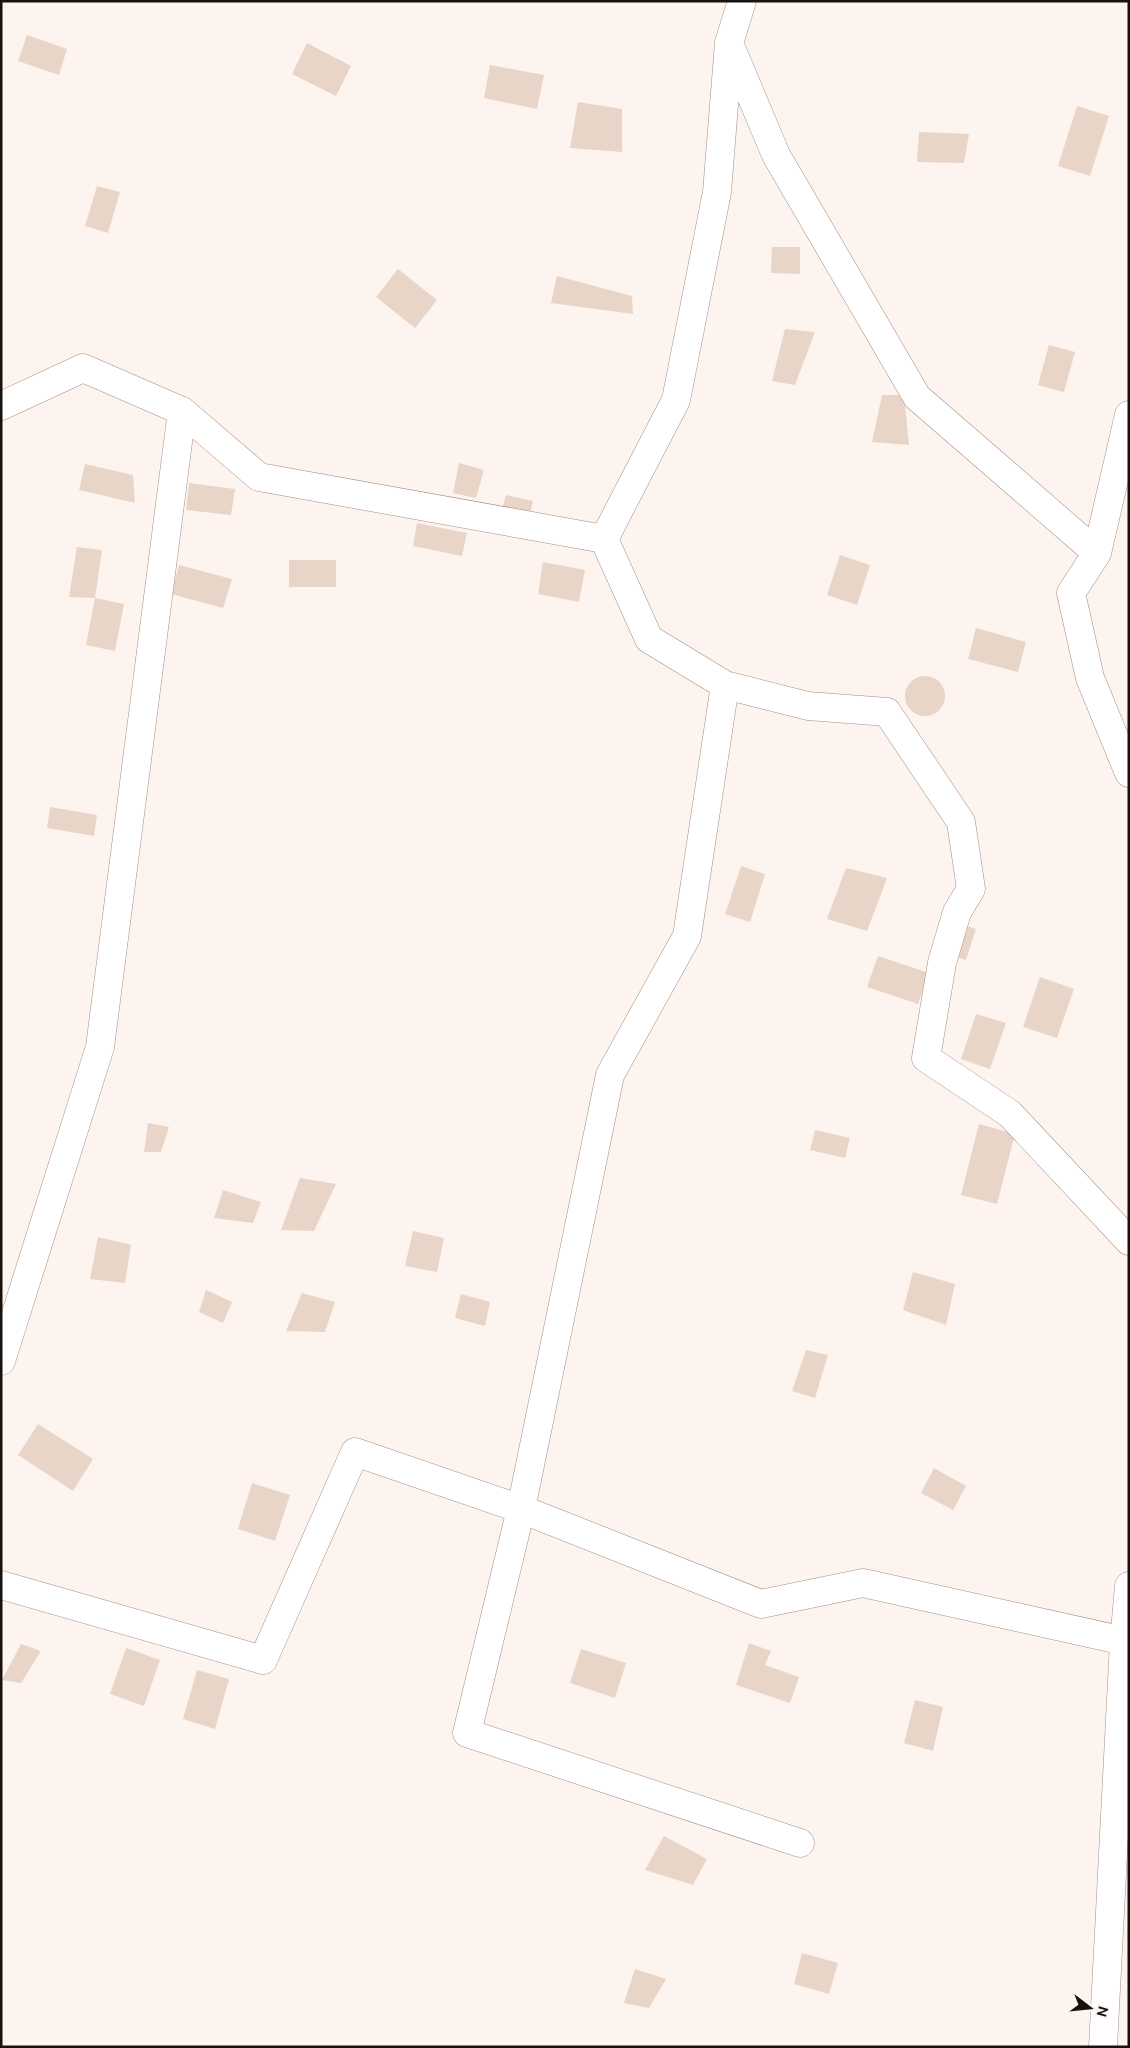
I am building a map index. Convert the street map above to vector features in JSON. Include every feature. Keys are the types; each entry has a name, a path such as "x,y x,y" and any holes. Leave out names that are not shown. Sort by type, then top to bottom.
{"street":[{"path":"604,539 676,400 717,192 729,43 742,1"},
{"path":"729,43 776,156 917,398 1097,553"},
{"path":"1,406 83,368 182,411 259,477 604,539"},
{"path":"1,1361 100,1047 182,411"},
{"path":"1129,415 1097,553 1071,593 1090,678 1129,773"},
{"path":"604,539 649,638 725,685 808,706 887,712 961,822 971,889 957,912 942,963 926,1058 1010,1114 1129,1241"},
{"path":"725,685 687,936 610,1075 521,1509 467,1733 800,1843"},
{"path":"1,1584 263,1660 355,1452 521,1509 761,1604 863,1583 1126,1642"},
{"path":"1103,2047 1129,1586"}],"building":[{"path":"27,35 67,49 59,75 18,61"},
{"path":"307,43 351,66 336,96 292,74"},
{"path":"490,65 544,75 537,109 484,98"},
{"path":"578,102 622,109 622,152 570,148"},
{"path":"1077,106 1109,116 1090,176 1058,166"},
{"path":"919,132 969,134 964,163 917,162"},
{"path":"97,186 120,192 108,233 85,226"},
{"path":"772,247 800,247 800,274 771,273"},
{"path":"398,269 437,300 415,328 376,297"},
{"path":"557,276 632,296 633,314 551,303"},
{"path":"785,329 815,332 795,385 772,381"},
{"path":"1049,345 1075,352 1064,392 1038,385"},
{"path":"882,395 904,395 909,445 872,442"},
{"path":"459,463 484,470 476,498 453,493"},
{"path":"85,464 133,475 135,503 79,490"},
{"path":"189,483 235,489 231,515 186,510"},
{"path":"506,495 533,501 525,536 495,532"},
{"path":"417,523 467,533 462,556 413,546"},
{"path":"77,547 102,550 95,598 69,597"},
{"path":"840,555 870,565 857,605 827,595"},
{"path":"289,560 336,560 336,587 289,587"},
{"path":"543,562 585,570 579,602 538,594"},
{"path":"179,565 232,579 223,608 171,594"},
{"path":"95,598 124,604 115,651 86,645"},
{"path":"976,628 1026,642 1018,672 968,659"},
{"path":"925,676 939,682 945,696 939,710 925,716 911,710 905,696 911,682"},
{"path":"50,807 97,815 94,836 47,828"},
{"path":"741,866 765,874 750,922 725,914"},
{"path":"846,868 887,878 867,931 827,919"},
{"path":"959,923 976,929 966,960 948,955"},
{"path":"878,956 929,973 918,1004 867,987"},
{"path":"1040,977 1074,989 1057,1038 1023,1027"},
{"path":"976,1014 1006,1023 990,1069 961,1059"},
{"path":"148,1123 169,1127 161,1152 144,1152"},
{"path":"979,1124 1015,1134 997,1204 961,1195"},
{"path":"815,1130 850,1138 845,1158 810,1150"},
{"path":"300,1178 336,1184 314,1231 281,1230"},
{"path":"223,1190 261,1202 253,1223 214,1218"},
{"path":"413,1231 444,1238 437,1272 405,1266"},
{"path":"98,1237 131,1245 125,1283 90,1279"},
{"path":"913,1272 955,1284 946,1325 903,1310"},
{"path":"206,1290 232,1302 223,1323 199,1312"},
{"path":"302,1293 335,1302 325,1332 286,1331"},
{"path":"461,1294 490,1302 485,1326 455,1318"},
{"path":"806,1350 828,1355 815,1398 792,1391"},
{"path":"38,1424 93,1459 73,1491 18,1455"},
{"path":"934,1468 966,1486 953,1510 921,1493"},
{"path":"252,1483 290,1495 275,1541 238,1529"},
{"path":"749,1643 771,1651 765,1665 799,1677 790,1703 736,1685"},
{"path":"21,1644 41,1651 21,1683 2,1680"},
{"path":"126,1648 160,1660 144,1706 110,1694"},
{"path":"581,1649 626,1663 615,1698 570,1683"},
{"path":"197,1670 229,1679 215,1729 183,1719"},
{"path":"915,1700 943,1707 933,1751 904,1743"},
{"path":"664,1836 707,1859 693,1885 645,1870"},
{"path":"802,1953 838,1963 829,1994 794,1984"},
{"path":"635,1969 666,1979 649,2008 624,2003"}]}
